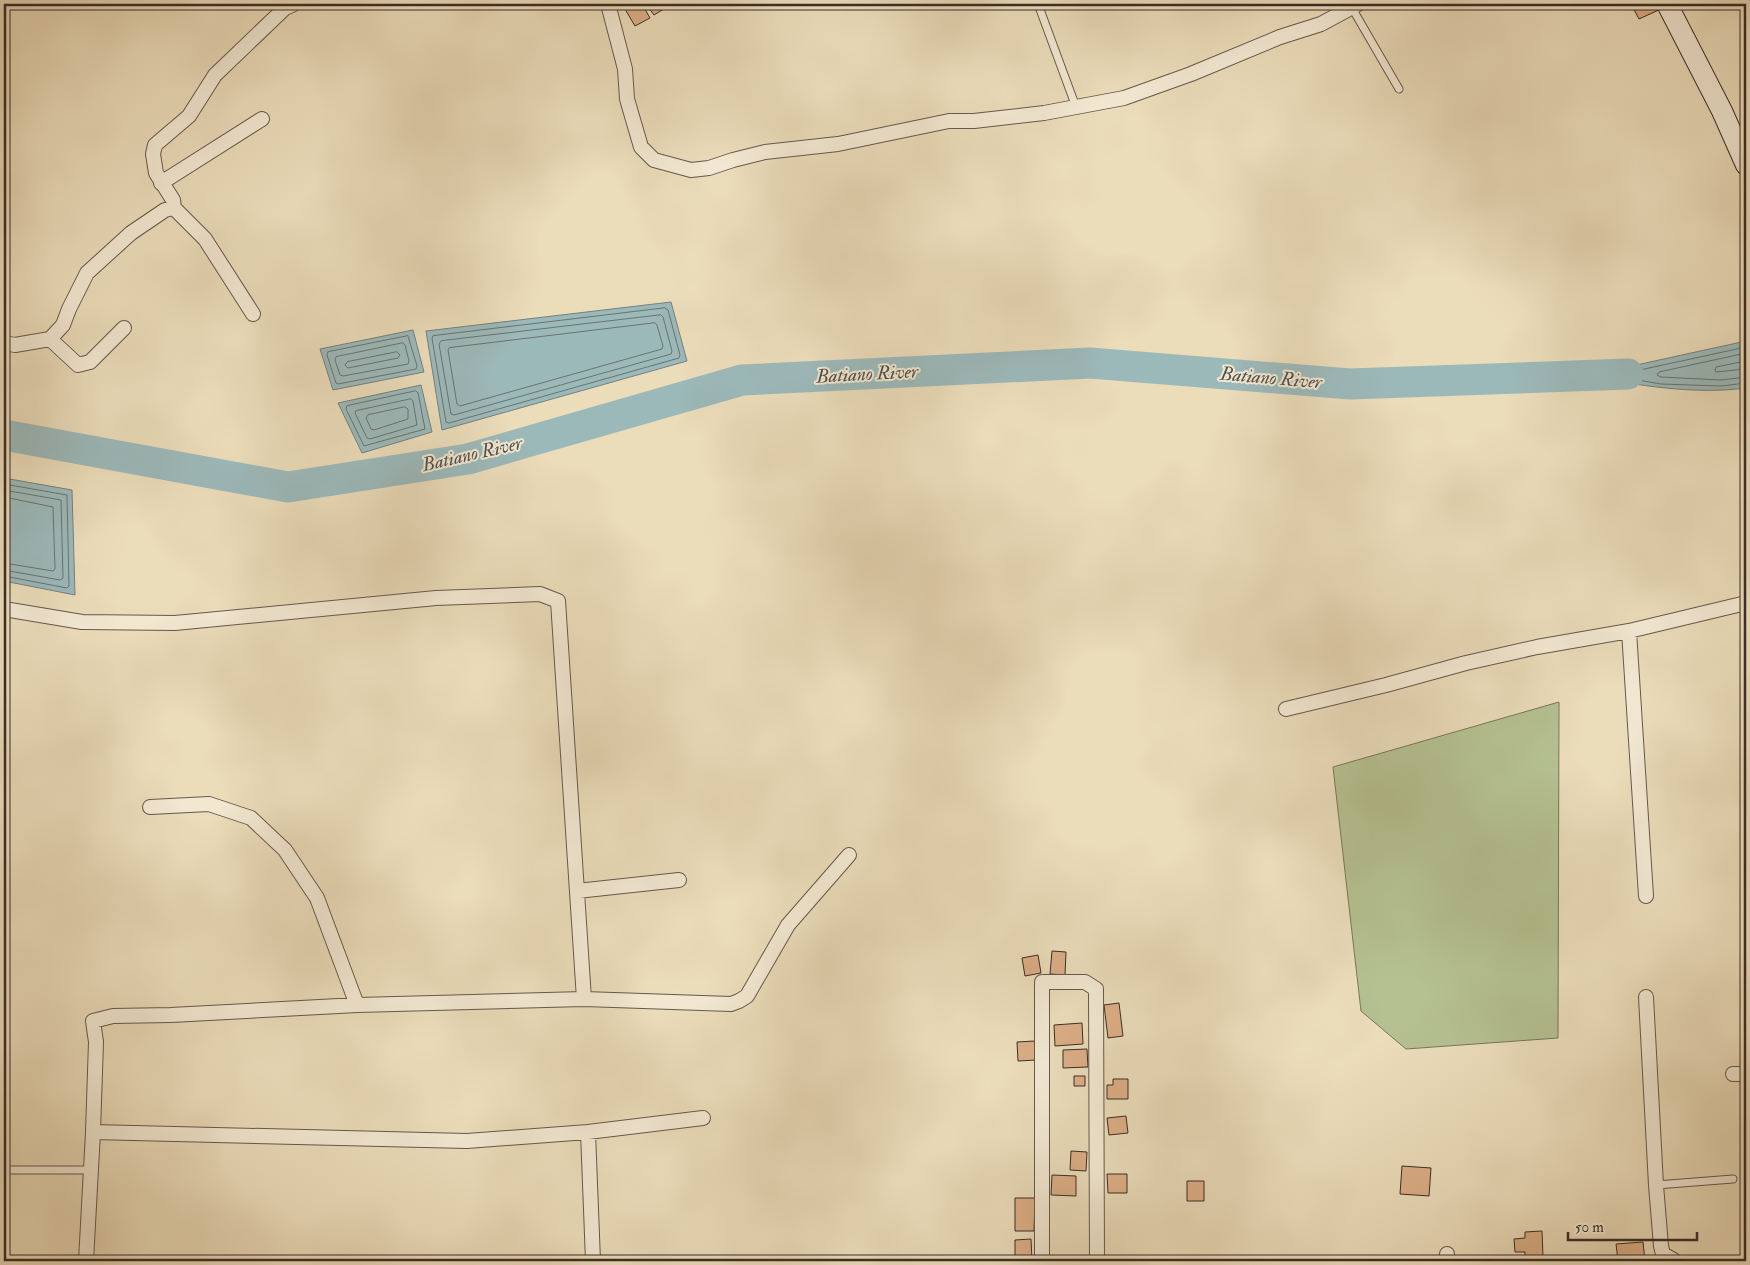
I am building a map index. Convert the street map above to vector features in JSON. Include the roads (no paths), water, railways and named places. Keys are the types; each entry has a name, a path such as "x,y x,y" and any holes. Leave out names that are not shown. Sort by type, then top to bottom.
{"street":[{"path":"608,4 624,69 627,100 642,147 654,160 691,170 709,168 765,152 838,144 949,121 974,121 1044,113 1124,98 1191,74 1280,37 1321,24 1355,6"},
{"path":"1667,4 1722,111 1746,165"},
{"path":"253,314 205,239 174,208 173,200 156,173 153,154 155,145 189,116 215,76 288,5"},
{"path":"161,183 262,118"},
{"path":"4,343 15,345 50,339 63,325 87,273 131,233 165,210 174,208"},
{"path":"50,339 78,365 90,362 124,328"},
{"path":"4,609 82,622 175,623 436,598 540,594 558,601 584,999"},
{"path":"1286,709 1484,659 1537,647 1630,632 1746,603"},
{"path":"1630,632 1646,896"},
{"path":"150,807 209,804 251,818 285,850 317,898 357,1005"},
{"path":"86,1261 94,1132 96,1042 93,1021 113,1016 171,1015 357,1005 584,999 732,1004 747,996 788,925 849,855"},
{"path":"576,891 679,880"},
{"path":"1042,1261 1042,982 1085,982 1096,989 1097,1261"},
{"path":"1646,997 1660,1246 1663,1254 1675,1261"},
{"path":"94,1132 467,1141 588,1132 703,1118"},
{"path":"588,1132 593,1261"}],"lane":[{"path":"1038,4 1076,108"},
{"path":"1355,6 1398,89"},
{"path":"4,1170 91,1170"},
{"path":"1656,1185 1733,1179"}],"water":[{"path":"671,302 687,361 442,430 426,331"},
{"path":"413,330 424,372 333,390 320,349"},
{"path":"1746,341 1746,388 1686,390 1646,386 1586,376"},
{"path":"421,385 432,432 362,453 338,403"},
{"path":"4,478 72,490 75,595 4,581"}],"waterway":[{"name":"Batiano River","path":"4,435 288,487 468,459 742,380 1090,363 1350,384 1628,374"}]}
